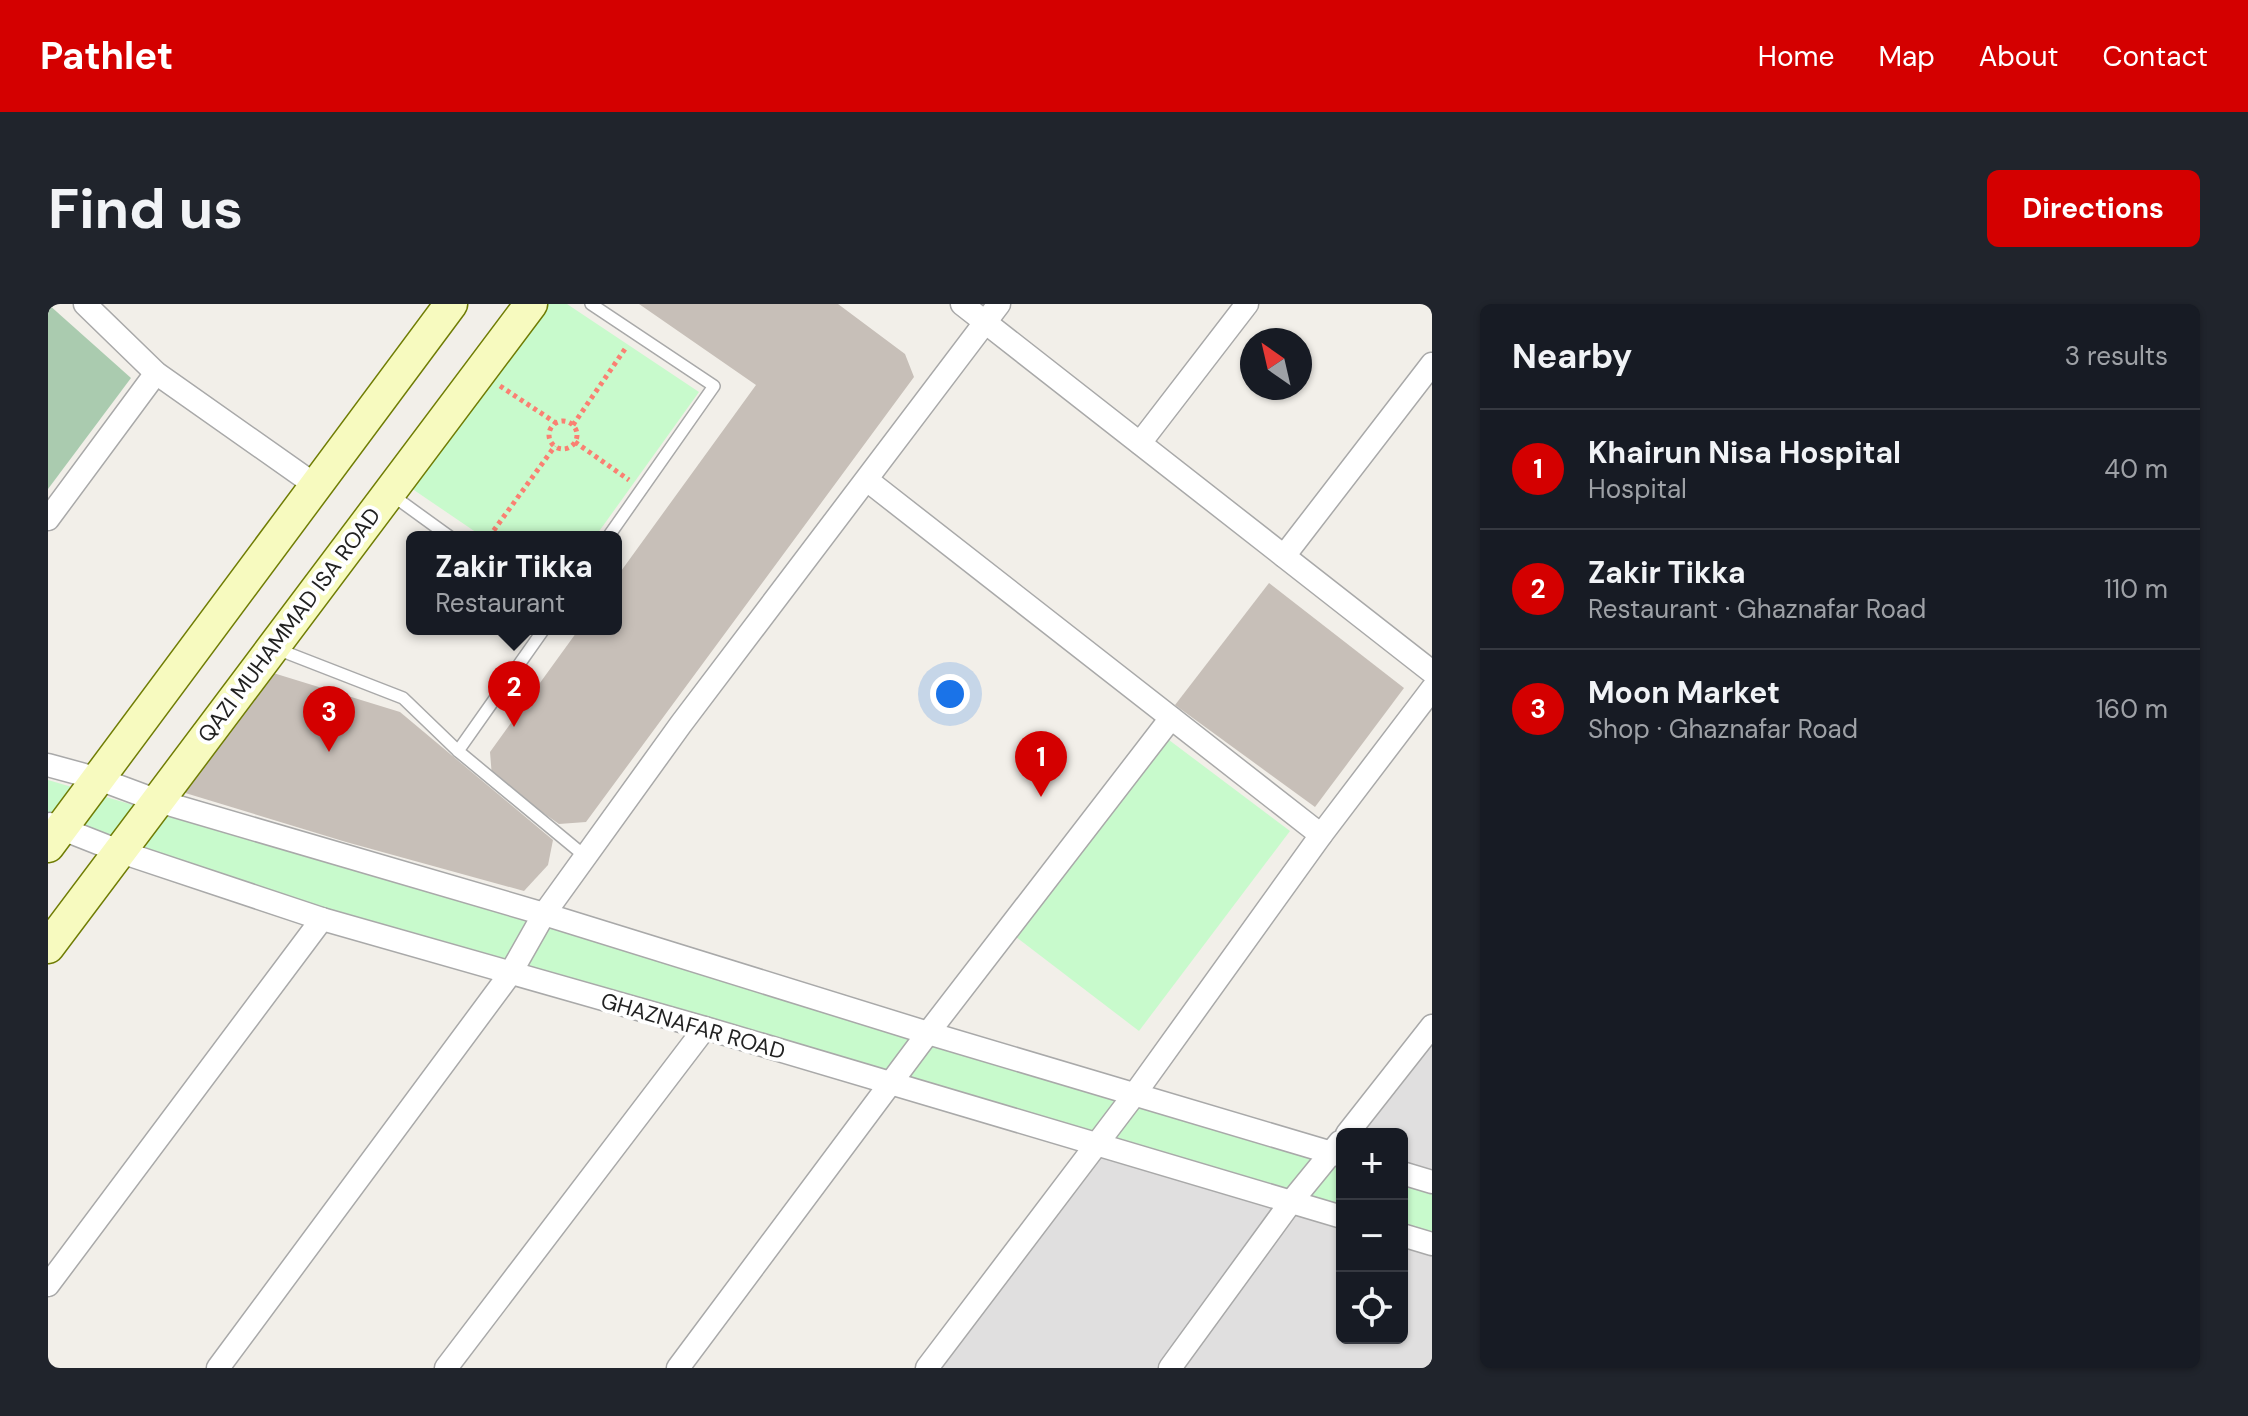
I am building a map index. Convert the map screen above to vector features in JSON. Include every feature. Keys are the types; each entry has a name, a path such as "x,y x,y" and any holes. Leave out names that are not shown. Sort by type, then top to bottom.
{"street":[{"path":"85,304 156,373 315,485"},
{"path":"53,832 99,779 451,304"},
{"name":"QAZI MUHAMMAD ISA ROAD","path":"48,947 531,304"},
{"path":"962,304 1432,672"},
{"path":"218,1368 510,974 544,914 681,724 999,304"},
{"path":"1140,443 1247,304"},
{"path":"1284,556 1432,364"},
{"path":"48,519 156,373"},
{"path":"867,480 1321,835"},
{"path":"927,1368 1134,1095 1321,835 1432,689"},
{"path":"678,1368 928,1033 1171,718"},
{"path":"48,765 99,779 158,801 544,914 1134,1095 1336,1148"},
{"name":"GHAZNAFAR ROAD","path":"53,832 322,919 705,1028 1336,1215"},
{"path":"48,1285 322,919"},
{"path":"1352,1128 1432,1026"},
{"path":"446,1368 705,1028"},
{"path":"1170,1368 1291,1202 1336,1152"},
{"path":"1408,1175 1432,1182"},
{"path":"1408,1237 1432,1244"}],"lane":[{"path":"591,304 714,386 612,531"},
{"path":"388,492 442,531"},
{"path":"458,751 540,635"},
{"path":"273,647 403,698 458,751 586,857"}],"path":[{"path":"573,425 628,345"},
{"path":"499,385 556,423 565,421 573,425 577,434 575,442 568,448 555,446"},
{"path":"555,446 550,435 556,423"},
{"path":"575,442 634,483"},
{"path":"493,531 555,446"}],"shaded area":[{"path":"1432,1026 1432,1182 1408,1175 1408,1128 1352,1128"},
{"path":"1097,1144 1336,1215 1336,1344 1408,1344 1408,1237 1432,1244 1432,1368 927,1368"}],"green space":[{"path":"48,304 131,378 48,489"},
{"path":"542,304 567,304 699,392 599,531 474,531 408,486"},
{"path":"1169,740 1290,831 1139,1031 1016,937"},
{"path":"48,780 1336,1158 1336,1215 48,828"},
{"path":"1408,1179 1432,1186 1432,1244 1408,1237"}],"building":[{"path":"639,304 838,304 905,354 914,377 586,822 559,824 492,777 490,752 575,635 622,635 622,570 756,385"},
{"path":"1269,583 1404,688 1315,807 1175,705"},
{"path":"270,672 400,712 553,840 548,865 524,891 346,842 182,792"}],"place":[{"name":"Zakir Tikka","path":"514,727"},
{"name":"Moon Market","path":"329,752"},
{"name":"Khairun Nisa Hospital","path":"1041,797"}]}
